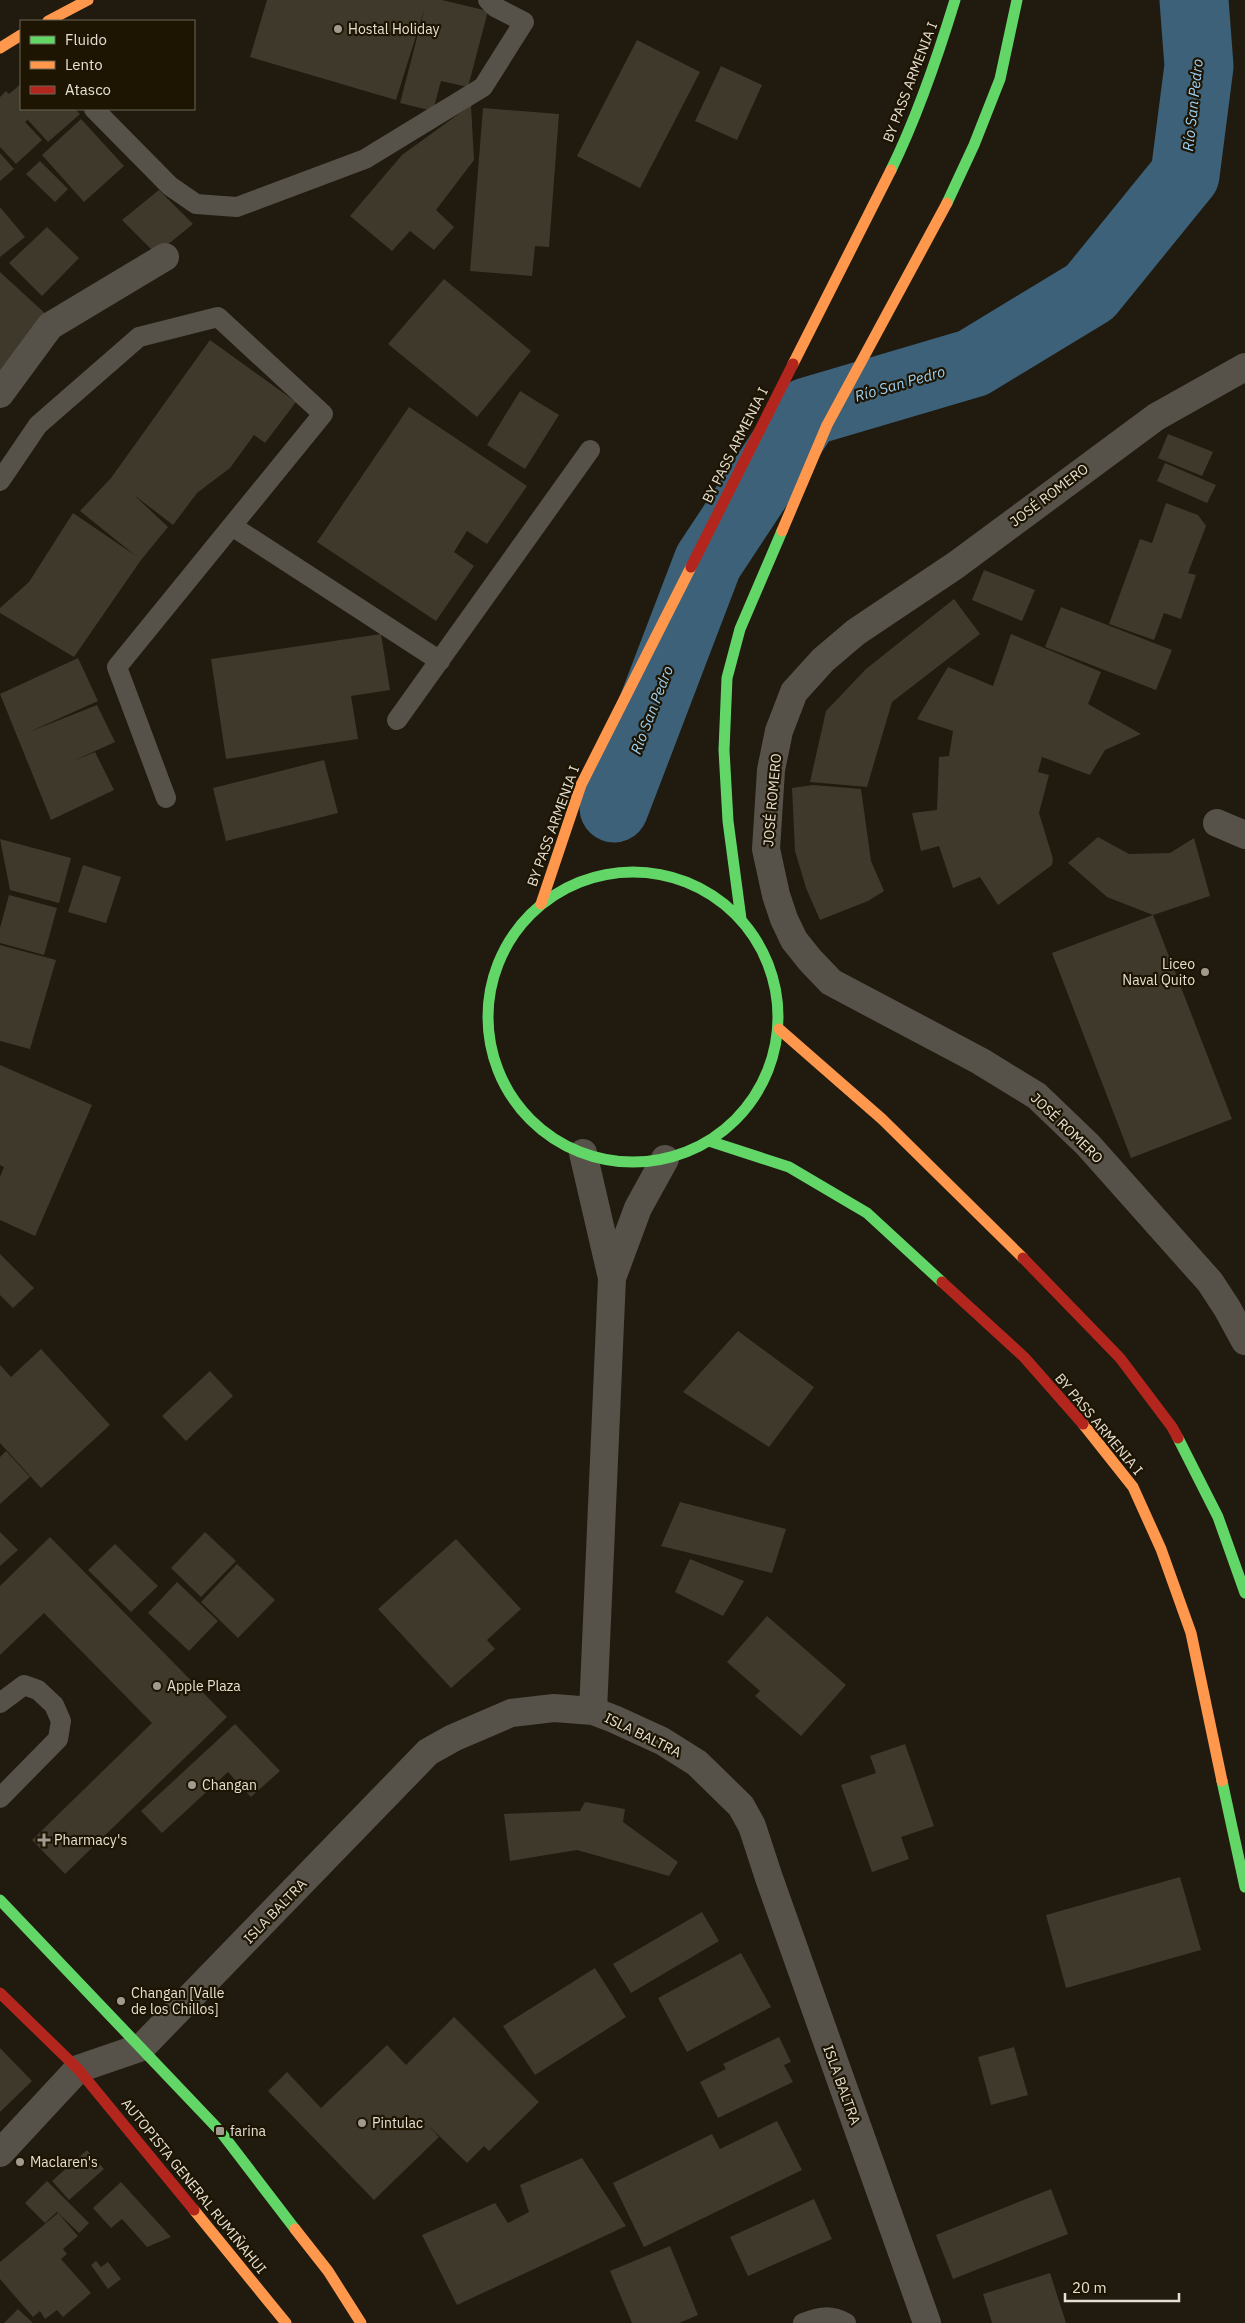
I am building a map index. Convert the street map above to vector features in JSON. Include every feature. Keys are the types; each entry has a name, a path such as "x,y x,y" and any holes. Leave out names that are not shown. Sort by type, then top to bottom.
{"main road":[{"path":"50,20 88,0"},
{"name":"BY PASS ARMENIA I","path":"541,904 581,785 909,133 935,67 955,0"},
{"path":"741,919 728,820 724,750 727,678 740,629 827,425 934,229 974,145 1000,79 1017,0"},
{"path":"0,48 20,36"},
{"path":"622,872 666,876 699,888 707,892 741,919 758,943 771,970 778,999 779,1029 773,1056 759,1089 750,1104 731,1124 709,1141 665,1158 624,1162 583,1153 544,1132 514,1101 494,1062 487,1020 493,976 512,937 541,904 579,882 622,872"},
{"path":"779,1029 882,1119 1060,1294 1120,1358 1172,1427 1218,1517 1245,1594"},
{"name":"BY PASS ARMENIA I","path":"709,1141 789,1167 866,1213 1024,1357 1098,1442 1133,1487 1161,1549 1191,1633 1245,1887"},
{"path":"0,1900 220,2131 328,2271 362,2323"},
{"name":"AUTOPISTA GENERAL RUMIÑAHUI","path":"0,1993 78,2069 286,2323"}],"street":[{"path":"0,394 50,326 165,257"},
{"name":"JOSÉ ROMERO","path":"1245,367 1156,417 956,565 856,632 823,660 794,692 779,731 771,770 766,849 776,895 794,940 831,982 980,1061 1037,1096 1088,1146 1210,1282 1245,1341"},
{"path":"1217,822 1245,835"},
{"path":"583,1153 612,1278 593,1711"},
{"path":"612,1278 638,1208 665,1158"},
{"name":"ISLA BALTRA","path":"0,2153 78,2069 142,2047 428,1752 453,1738 511,1713 547,1708 593,1711 662,1740 697,1763 741,1806 752,1826 772,1888 927,2323"}],"lane":[{"path":"95,110 170,186 196,204 237,207 365,159 483,87 524,22 495,7 488,0"},
{"path":"0,481 38,425 140,337 218,317 323,414 117,667 166,798"},
{"path":"397,720 590,450"},
{"path":"232,526 440,661"},
{"path":"0,1702 24,1685 38,1690 54,1705 60,1721 58,1739 0,1798"},
{"path":"803,2323 821,2316 834,2317 846,2323"}],"building":[{"name":"Hostal Holiday","path":"267,0 442,0 488,11 468,87 441,81 433,111 400,103 425,7 396,100 250,57"},
{"path":"637,40 700,72 640,188 577,156"},
{"path":"721,66 762,85 737,140 695,121"},
{"path":"20,85 20,110 76,110 80,114 48,142 28,120 30,118 25,122 42,140 16,164 0,147 0,97 6,91 9,94"},
{"path":"471,105 474,160 436,210 454,227 434,250 410,231 392,251 350,216 402,155"},
{"path":"483,108 559,114 549,247 535,246 532,276 470,271"},
{"path":"81,119 124,166 84,202 42,155"},
{"path":"0,153 14,169 0,181"},
{"path":"40,161 68,189 55,202 26,174"},
{"path":"159,190 193,224 156,254 122,220"},
{"path":"0,207 25,237 0,257"},
{"path":"47,227 79,258 42,296 9,263"},
{"path":"0,272 49,317 0,374"},
{"path":"444,279 531,351 477,417 388,344"},
{"path":"210,340 296,402 265,443 254,435 230,468 197,493 173,525 134,495 168,527 141,560 74,657 0,613 0,608 29,582 73,513 136,556 80,511 111,478"},
{"path":"520,391 559,415 525,469 487,445"},
{"path":"409,407 527,486 487,544 467,531 454,552 474,566 436,621 317,542"},
{"path":"1168,434 1213,452 1202,476 1158,458"},
{"path":"1165,463 1216,485 1207,503 1157,481"},
{"path":"1166,503 1198,515 1206,526 1188,573 1196,575 1181,619 1164,613 1154,640 1109,624 1140,539 1152,543"},
{"path":"984,570 1035,590 1022,621 972,600"},
{"path":"954,599 980,634 892,702 867,787 810,782 826,711 866,669"},
{"path":"1061,607 1172,650 1156,690 1045,647"},
{"path":"381,634 390,690 351,696 358,739 226,759 211,659"},
{"path":"1011,634 1101,672 1088,704 1141,734 1105,750 1090,775 1042,757 1038,772 1049,775 1039,813 1053,859 1052,865 998,905 980,877 953,888 939,846 921,851 912,813 937,810 939,757 949,756 953,731 917,719 948,667 993,686"},
{"path":"78,658 98,701 29,732 97,705 115,742 71,762 95,752 114,790 51,820 0,694"},
{"path":"324,760 338,813 226,841 213,788"},
{"path":"813,785 861,789 871,861 884,891 868,901 820,920 806,888 795,851 792,788"},
{"path":"1098,837 1129,854 1170,853 1194,838 1210,896 1153,915 1107,897 1068,863"},
{"path":"0,839 71,858 59,903 10,890"},
{"path":"83,865 121,877 106,923 68,912"},
{"path":"9,895 57,908 44,955 0,943 0,928"},
{"path":"1153,915 1232,1119 1131,1158 1052,953"},
{"path":"0,945 56,960 30,1049 0,1041"},
{"path":"0,1065 92,1105 35,1236 0,1220 0,1177 4,1167 0,1165"},
{"path":"0,1254 34,1288 13,1308 0,1295"},
{"path":"738,1331 814,1387 769,1447 683,1392"},
{"path":"41,1349 110,1425 41,1488 0,1443 0,1365 11,1377"},
{"path":"210,1371 233,1396 186,1441 162,1416"},
{"path":"6,1451 30,1477 0,1504 0,1457"},
{"path":"680,1502 786,1529 772,1573 661,1546"},
{"path":"0,1532 18,1550 0,1566"},
{"path":"205,1532 236,1561 201,1597 171,1568"},
{"name":"Apple Plaza","path":"50,1537 227,1717 65,1874 32,1840 152,1723 44,1613 0,1655 0,1586"},
{"path":"456,1539 521,1609 487,1640 495,1649 451,1688 378,1609"},
{"path":"115,1544 158,1586 131,1612 88,1570"},
{"path":"690,1559 744,1581 723,1616 675,1592"},
{"path":"237,1564 275,1600 238,1638 201,1602"},
{"path":"177,1582 218,1621 189,1651 148,1613"},
{"path":"767,1616 846,1685 801,1736 755,1696 760,1691 727,1662"},
{"name":"Changan","path":"235,1724 280,1771 251,1797 228,1772 162,1833 141,1811"},
{"path":"905,1744 934,1826 901,1837 909,1859 872,1872 841,1785 876,1773 870,1756"},
{"path":"585,1802 625,1809 623,1822 678,1862 669,1876 577,1850 510,1861 504,1814 580,1811"},
{"path":"1180,1877 1201,1950 1066,1988 1046,1915"},
{"path":"702,1912 719,1941 631,1993 613,1964"},
{"path":"741,1953 771,2007 687,2052 658,1998"},
{"path":"595,1968 626,2017 535,2075 503,2026"},
{"path":"454,2017 539,2102 489,2151 484,2146 467,2163 427,2124 439,2137 374,2200 268,2091 287,2072 321,2108 387,2045 406,2065"},
{"path":"779,2037 791,2062 784,2065 793,2082 718,2118 700,2082 726,2069 723,2064"},
{"path":"1014,2047 1028,2095 991,2105 978,2057"},
{"path":"0,2048 32,2081 0,2112"},
{"path":"777,2121 802,2170 644,2247 613,2183 712,2134 720,2149"},
{"path":"87,2150 104,2169 69,2200 52,2181"},
{"path":"582,2158 626,2226 457,2305 422,2235 495,2203 508,2223 529,2212 520,2185"},
{"path":"47,2181 89,2223 79,2233 54,2209 57,2212 45,2223 25,2203"},
{"path":"121,2182 171,2237 147,2247 122,2219 111,2228 93,2208"},
{"path":"1051,2189 1068,2234 953,2279 936,2235"},
{"path":"814,2199 832,2239 748,2276 730,2237"},
{"path":"58,2213 78,2236 63,2249 67,2254 61,2259 91,2293 63,2317 57,2310 45,2319 40,2311 33,2317 0,2279 0,2262"},
{"path":"670,2246 698,2315 679,2323 632,2323 610,2271"},
{"path":"96,2261 101,2267 108,2262 121,2279 108,2289 91,2265"},
{"path":"1050,2273 1066,2323 992,2323 983,2294"},
{"path":"18,2309 33,2323 4,2323"}],"waterway":[{"name":"Río San Pedro","path":"614,808 708,562 807,412 973,363 1090,292 1185,175 1199,66 1194,0"}],"traffic: fast":[{"path":"891,170 910,129 955,0"},
{"path":"947,203 974,145 1000,79 1017,0"},
{"path":"741,919 728,821 724,750 727,678 740,629 782,531"},
{"path":"633,872 661,875 701,889 725,905 745,925 767,962 775,989 778,1017 775,1045 761,1085 745,1109 725,1129 688,1151 661,1159 633,1162 605,1159 565,1145 541,1129 521,1109 499,1072 491,1045 488,1017 491,989 505,949 521,925 541,905 578,883 605,875 633,872"},
{"path":"709,1141 789,1167 867,1213 942,1282"},
{"path":"1178,1438 1218,1517 1245,1593"},
{"path":"1222,1781 1245,1887"},
{"path":"0,1900 220,2131 295,2229"}],"traffic: slow":[{"path":"50,20 88,0"},
{"path":"0,48 20,36"},
{"path":"793,364 891,170"},
{"path":"782,531 827,425 947,203"},
{"path":"541,904 581,785 691,567"},
{"path":"779,1029 882,1119 1023,1258"},
{"path":"1083,1424 1133,1487 1161,1549 1191,1633 1222,1781"},
{"path":"194,2210 286,2323"},
{"path":"295,2229 328,2271 361,2323"}],"traffic: jam":[{"path":"691,567 793,364"},
{"path":"1023,1258 1120,1358 1172,1427 1178,1438"},
{"path":"942,1282 1024,1357 1083,1424"},
{"path":"0,1993 78,2069 194,2210"}],"place":[{"name":"Hostal Holiday","path":"338,29"},
{"name":"Liceo Naval Quito","path":"1205,972"},
{"name":"Apple Plaza","path":"157,1686"},
{"name":"Changan","path":"192,1785"},
{"name":"Pharmacy's","path":"44,1840"},
{"name":"Changan [Valle de los Chillos]","path":"121,2001"},
{"name":"Pintulac","path":"362,2123"},
{"name":"farina","path":"220,2131"},
{"name":"Maclaren's","path":"20,2162"}]}
